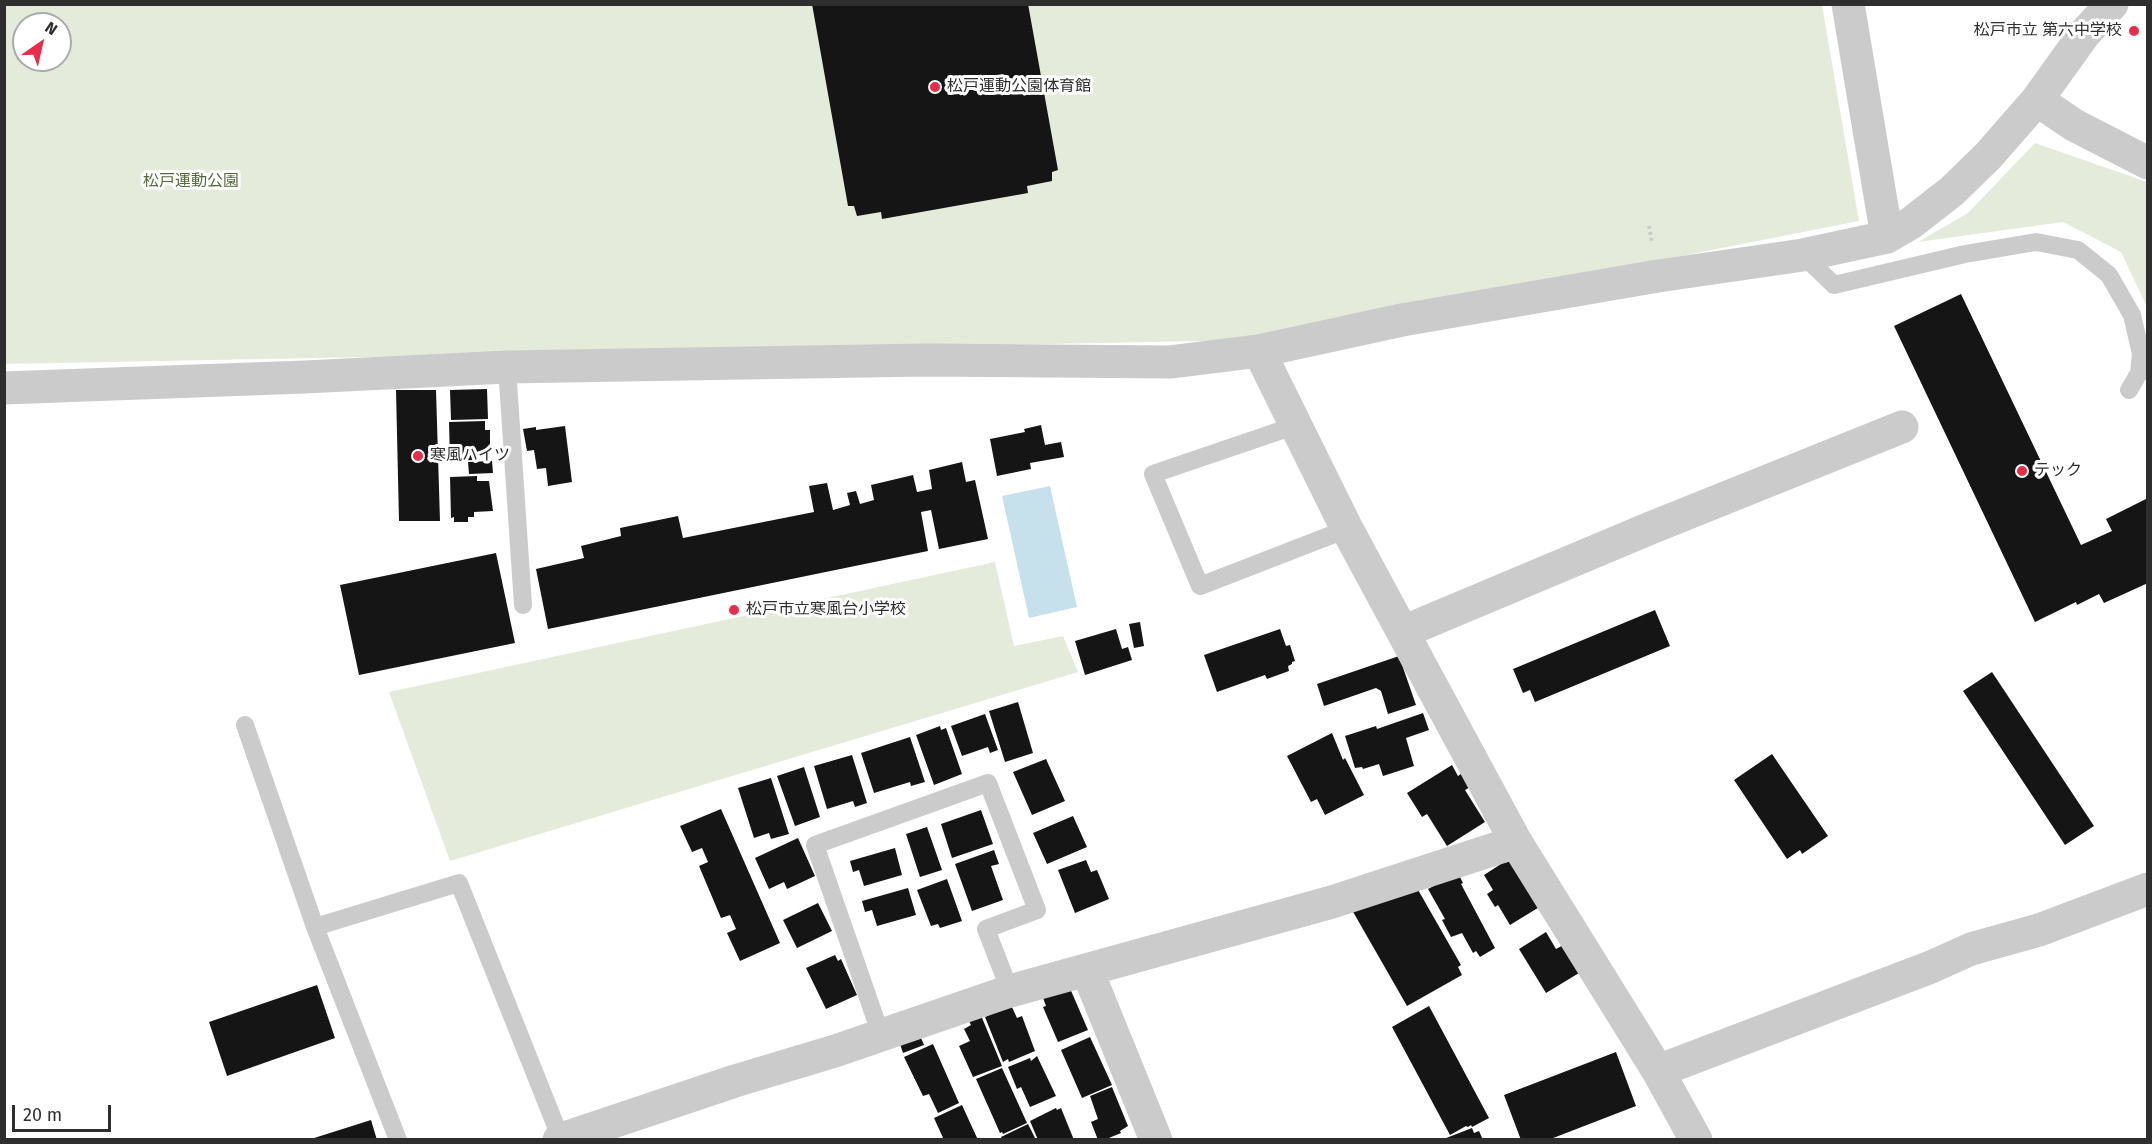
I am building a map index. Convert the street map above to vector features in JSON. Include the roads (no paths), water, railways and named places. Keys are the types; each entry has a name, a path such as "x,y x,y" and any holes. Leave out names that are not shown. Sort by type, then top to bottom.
{"street":[{"path":"1848,4 1887,237"},
{"path":"4,388 507,368 926,360 1170,362 1259,351 1402,320 1658,276 1803,255 1887,237 1911,224 1952,191 1988,156 2037,100 2083,19 2112,4"},
{"path":"2037,100 2074,125 2148,163"},
{"path":"1259,351 1347,529 1516,842 1658,1071 1696,1140"},
{"path":"1403,632 1653,527 1902,427"},
{"path":"560,1139 1010,991 1332,902 1516,842"},
{"path":"1658,1071 1930,967 1971,949 2039,930 2148,889"},
{"path":"1087,970 1156,1140"}],"lane":[{"path":"1803,255 1834,285 1965,254 2036,242 2078,250 2109,275 2132,315 2141,354 2139,373 2129,390"},
{"path":"507,368 523,605"},
{"path":"1297,425 1153,474 1200,586 1347,529"},
{"path":"245,725 315,927 398,1140"},
{"path":"881,1035 814,845 988,783 1037,910 986,929 1010,991"},
{"path":"315,927 459,883 560,1139"}],"water":[{"path":"1050,486 1077,607 1029,618 1002,496"}],"place":[{"name":"松戸市立 第六中学校","path":"2134,31"},
{"name":"松戸運動公園体育館","path":"935,87"},
{"name":"寒風ハイツ","path":"418,456"},
{"name":"テック","path":"2022,471"},
{"name":"松戸市立寒風台小学校","path":"734,610"}],"park label":[{"name":"松戸運動公園","path":"191,182"}]}
